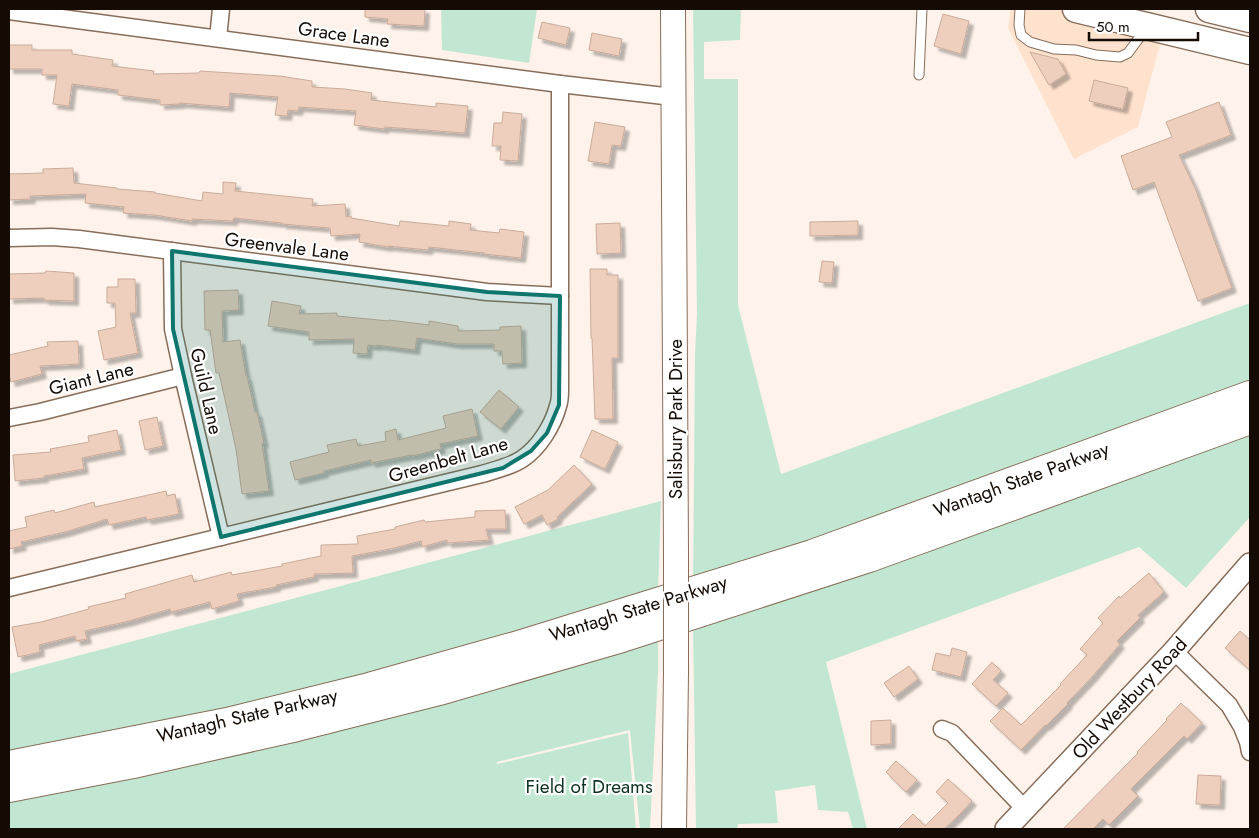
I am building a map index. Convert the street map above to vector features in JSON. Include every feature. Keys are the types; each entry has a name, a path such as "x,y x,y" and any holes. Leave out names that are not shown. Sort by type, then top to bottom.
{"highway":[{"name":"Wantagh State Parkway","path":"9,765 227,722 369,687 515,646 812,554 1250,396"},
{"name":"Wantagh State Parkway","path":"9,788 132,764 297,727 440,691 622,638 868,558 1250,420"}],"main road":[{"name":"Salisbury Park Drive","path":"673,9 676,553 674,829"},
{"path":"1076,9 1250,51"},
{"path":"1209,9 1250,19"}],"street":[{"path":"218,38 221,9"},
{"name":"Grace Lane","path":"9,11 53,13 218,38 560,84 673,97"},
{"name":"Greenbelt Lane","path":"9,588 482,474 521,460 532,451 547,433 558,406 560,390 560,84"},
{"name":"Greenvale Lane","path":"9,238 52,237 79,239 487,292 560,296"},
{"name":"Guild Lane","path":"172,252 173,329 182,376 221,537"},
{"name":"Giant Lane","path":"9,418 182,376"},
{"name":"Old Westbury Road","path":"1006,829 1174,650 1250,564"},
{"path":"1174,650 1229,705 1242,727 1250,752"},
{"path":"942,729 952,733 1025,810"}],"lane":[{"path":"919,76 922,9"},
{"path":"1020,9 1019,25 1021,35 1030,42 1054,49 1076,50 1096,55 1120,57 1128,53 1148,26"}],"highlighted area":[{"path":"172,251 487,292 560,296 559,405 547,433 531,451 503,468 482,474 221,537 173,329"}],"shaded area":[{"path":"1011,9 1060,9 1163,33 1138,127 1074,159 1008,28"}],"green space":[{"path":"441,9 537,9 529,63 442,50"},
{"path":"693,9 741,9 740,40 704,42 704,79 738,79 738,305 781,474 1250,303 1250,384 693,584 697,314"},
{"path":"1250,434 1250,517 1186,588 1139,547 826,662 867,829 853,829 848,812 818,810 815,785 775,791 778,823 738,824 737,829 696,829 693,626"},
{"path":"661,501 658,595 418,663 166,725 9,755 9,674"},
{"name":"Field of Dreams","path":"658,635 658,673 650,829 640,829 630,730 497,762 497,764 628,733 636,829 9,829 9,798"}],"building":[{"path":"365,9 425,9 424,26 387,24 388,19 365,17"},
{"path":"943,14 969,21 961,54 934,46"},
{"path":"542,22 570,28 566,45 538,38"},
{"path":"592,33 622,39 619,56 589,50"},
{"path":"9,45 32,45 32,50 72,50 72,54 113,60 112,66 154,71 153,74 199,73 200,71 280,76 312,81 312,87 372,93 371,100 436,107 436,103 468,106 465,133 385,127 384,129 354,125 356,111 299,107 298,111 288,110 287,116 275,115 278,97 230,93 229,107 180,103 160,105 160,100 118,95 118,90 72,84 69,106 53,104 57,75 42,75 42,69 9,69"},
{"path":"1030,52 1058,59 1066,74 1049,85"},
{"path":"1094,80 1128,88 1123,109 1089,101"},
{"path":"1219,102 1231,135 1179,155 1195,188 1232,288 1198,301 1154,182 1133,190 1121,156 1172,137 1166,122"},
{"path":"503,112 522,114 518,161 500,160 501,146 492,146 494,123 502,123"},
{"path":"595,122 625,127 621,146 612,145 609,164 588,161"},
{"path":"73,168 74,183 155,192 202,201 203,192 223,194 223,182 236,183 235,191 313,199 312,206 345,204 346,217 351,216 351,218 399,226 400,221 449,226 449,221 471,224 470,230 499,233 500,229 524,232 521,258 429,247 428,250 388,247 359,242 360,234 331,236 330,228 234,218 233,221 192,219 192,221 154,215 123,213 124,207 85,203 86,194 30,196 31,199 9,200 9,174 43,173 43,169"},
{"path":"858,221 858,235 810,236 810,222"},
{"path":"620,223 621,253 597,254 596,224"},
{"path":"822,261 834,262 832,283 819,282"},
{"path":"590,269 607,269 607,275 618,275 618,358 612,358 613,419 595,419"},
{"path":"46,271 74,273 74,301 44,300 44,298 9,299 9,274 45,273"},
{"path":"118,279 135,279 136,313 130,313 138,353 104,360 98,331 116,327 115,303 107,303 107,287 118,287"},
{"path":"238,290 239,310 222,311 223,342 240,340 246,376 264,443 262,443 269,491 242,494 236,449 219,373 216,373 210,330 205,330 204,291"},
{"path":"272,301 301,306 299,314 337,313 337,316 429,325 429,321 458,326 458,331 500,330 500,327 521,326 522,363 503,364 502,351 494,351 494,344 457,344 417,338 415,350 368,345 367,354 353,353 354,339 309,340 309,332 268,326"},
{"path":"78,341 79,364 40,366 42,374 11,382 9,355 48,346 47,342"},
{"path":"499,390 519,407 501,429 480,412"},
{"path":"472,409 478,436 440,444 441,449 412,456 371,463 371,460 295,480 290,462 329,452 327,445 356,439 358,446 386,441 385,432 396,429 398,440 446,428 443,416"},
{"path":"157,417 163,446 145,450 139,421"},
{"path":"117,430 121,450 82,458 84,469 44,476 44,478 15,481 13,455 51,452 50,449 89,442 88,436"},
{"path":"592,430 618,442 605,469 580,457"},
{"path":"574,465 592,484 557,517 558,519 547,525 542,515 524,524 515,507 548,490"},
{"path":"166,491 167,496 175,494 179,514 147,520 146,517 109,525 107,519 65,532 21,542 22,546 9,549 9,531 27,527 25,517 54,510 55,513 94,502 95,507"},
{"path":"505,510 506,529 486,529 489,540 447,543 447,540 422,547 421,541 352,556 353,573 314,574 314,577 276,585 276,587 237,594 239,601 212,609 210,602 171,612 170,609 85,631 87,639 76,641 75,636 39,645 40,652 18,657 12,627 41,622 89,609 88,607 126,598 125,594 192,575 194,582 231,572 232,575 282,566 282,564 321,556 321,545 358,544 357,536 395,529 395,527 424,520 425,522 475,517 475,511"},
{"path":"1149,573 1164,592 1138,615 1140,618 1117,641 1120,644 1068,704 1021,750 990,721 1003,708 1021,725 1061,685 1087,655 1080,649 1103,623 1098,618 1119,596 1120,598"},
{"path":"1240,631 1250,640 1250,670 1225,648"},
{"path":"952,648 967,652 961,677 932,670 936,653 950,656"},
{"path":"992,662 1001,671 993,680 1008,693 996,706 972,684"},
{"path":"909,666 918,679 894,697 884,683"},
{"path":"1181,703 1202,723 1187,739 1184,736 1131,789 1138,796 1109,825 1103,819 1093,829 1063,829 1138,753"},
{"path":"891,720 891,744 871,745 871,721"},
{"path":"896,761 917,780 906,792 886,772"},
{"path":"1198,775 1221,776 1220,805 1196,804"},
{"path":"948,779 972,801 959,815 944,829 898,829 913,814 925,826 948,803 936,792"}]}
